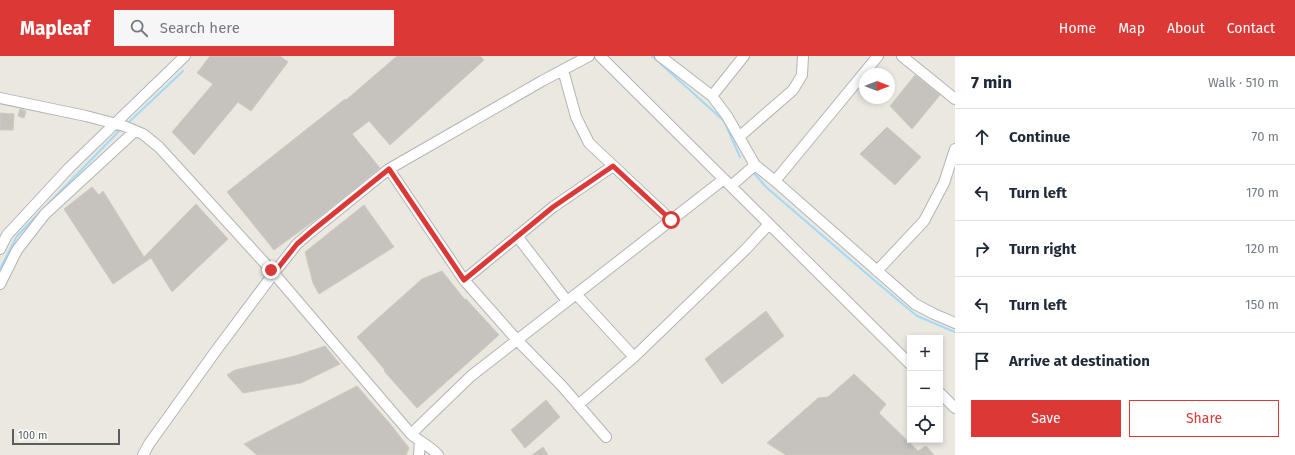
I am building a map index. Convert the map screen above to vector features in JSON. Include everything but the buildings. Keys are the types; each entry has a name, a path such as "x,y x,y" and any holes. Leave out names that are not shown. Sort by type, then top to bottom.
{"street":[{"path":"143,455 149,444 206,364 274,273 297,244 307,235 389,169 542,81 589,56"},
{"path":"600,56 907,361"},
{"path":"660,56 712,96 727,116 755,165 915,304 934,314 953,320"},
{"path":"712,96 744,56"},
{"path":"739,137 793,90 802,75 803,56"},
{"path":"775,181 878,56"},
{"path":"902,56 955,99"},
{"path":"0,249 7,235 69,168 181,58"},
{"path":"563,70 576,117 589,142 671,220"},
{"path":"0,98 115,123 143,134 159,147 274,273 412,434 438,455"},
{"path":"0,284 17,250 45,214 135,131"},
{"path":"877,271 924,221 944,182 955,149"},
{"path":"412,434 471,376 671,220 755,165"},
{"path":"464,280 553,207 613,166"},
{"path":"389,169 464,280 606,437"},
{"path":"578,405 634,357 746,249 769,224"},
{"path":"517,236 567,301"},
{"path":"576,294 634,357"},
{"path":"943,397 955,408"},
{"path":"419,455 420,441"}],"waterway":[{"path":"652,56 724,121 740,157"},
{"path":"127,124 183,71"},
{"path":"0,269 17,236 121,129"},
{"path":"753,172 766,187 917,316 955,332"}],"route":[{"path":"271,270 274,273 297,244 389,169 464,280 553,207 613,166 671,220"}]}
